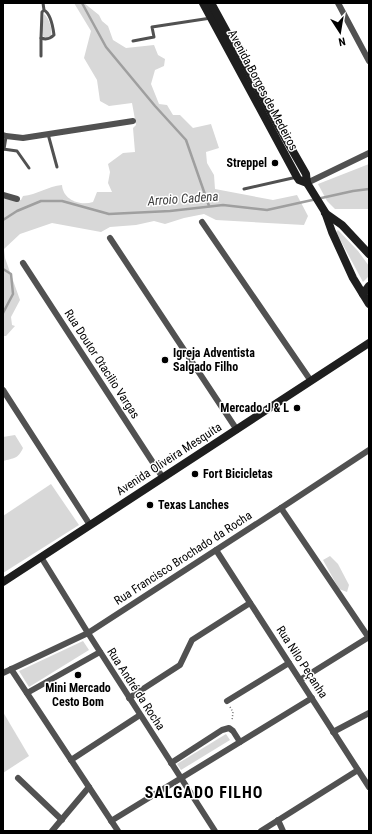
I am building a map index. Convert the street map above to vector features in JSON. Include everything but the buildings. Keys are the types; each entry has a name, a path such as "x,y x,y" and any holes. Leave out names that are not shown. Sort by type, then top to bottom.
{"main road":[{"name":"Avenida Borges de Medeiros","path":"203,3 297,177 308,186"},
{"name":"Avenida Borges de Medeiros","path":"211,3 274,120 306,174 308,186 324,212 353,278 369,304"},
{"name":"Avenida Borges de Medeiros","path":"324,212 342,225 369,254"},
{"path":"363,294 369,286"},
{"name":"Avenida Oliveira Mesquita","path":"3,582 369,344"}],"street":[{"path":"338,3 369,61"},
{"path":"4,136 23,138 133,121"},
{"path":"308,186 369,153"},
{"path":"3,195 17,199"},
{"path":"202,222 311,381"},
{"path":"110,238 237,430"},
{"name":"Rua Doutor Otacilio Vargas","path":"23,263 163,478"},
{"path":"3,390 90,525"},
{"name":"Rua Francisco Brochado da Rocha","path":"3,673 88,633 369,450"},
{"path":"281,508 369,638 300,680"},
{"name":"Rua Nilo Peçanha","path":"216,550 369,787"},
{"name":"Rua André da Rocha","path":"41,558 214,831"},
{"path":"129,698 180,665 192,640 250,603"},
{"path":"27,694 100,652"},
{"path":"227,701 289,663"},
{"path":"11,669 118,831"},
{"path":"111,821 312,698"},
{"path":"334,732 369,713"},
{"path":"71,760 140,715"},
{"path":"171,763 222,730 229,728 233,731 240,742"},
{"path":"261,831 358,770"},
{"path":"18,778 62,820"},
{"path":"52,831 89,787"},
{"path":"278,820 283,831"}],"lane":[{"path":"41,38 45,40 54,35 49,17 44,10 43,3"},
{"path":"41,56 42,12 44,10"},
{"path":"133,40 154,37 152,28 211,18"},
{"path":"48,134 57,167"},
{"path":"4,136 4,149 18,151 29,168"},
{"path":"244,189 297,177"}],"path":[{"path":"227,701 233,712 233,719 229,728"}],"shaded area":[{"path":"74,3 84,3 99,15 102,21 108,26 113,40 126,48 154,45 158,55 165,59 164,66 155,70 151,84 159,104 167,105 173,115 180,115 193,128 211,124 219,148 206,152 207,163 214,175 215,189 273,200 297,195 308,216 304,225 216,220 204,214 165,224 154,221 136,225 110,227 101,232 52,223 20,234 4,249 5,258 20,300 11,317 12,325 15,326 6,336 3,336 3,199 21,200 23,196 62,185 65,195 73,201 83,203 93,202 97,192 112,192 108,183 110,172 108,164 123,153 135,152 133,128 136,125 132,103 109,106 100,101 97,80 84,58 91,31"},
{"path":"44,14 51,27 51,36 46,38 43,36 42,30"},
{"path":"369,164 369,209 335,209 327,201 318,184"},
{"path":"338,230 358,251 369,266 369,276 363,282 336,232"},
{"path":"15,435 23,448 17,456 3,461 3,437"},
{"path":"51,484 79,525 3,573 3,516"},
{"path":"330,556 338,564 349,585 347,592 339,589 323,560"},
{"path":"83,641 89,650 29,687 19,671"},
{"path":"3,712 29,756 3,773"},
{"path":"226,734 230,740 181,770 177,764"}],"waterway":[{"path":"82,3 106,47 155,106 186,140 209,206"},
{"name":"Arroio Cadena","path":"3,220 17,211 41,201 62,201 109,214 170,211 223,205 267,210 353,191 369,189"},
{"name":"Arroio Cadena","path":"3,269 11,274 13,294 3,313"}],"place":[{"name":"Streppel","path":"275,163"},
{"name":"Igreja Adventista Salgado Filho","path":"165,360"},
{"name":"Mercado J & L","path":"297,408"},
{"name":"Fort Bicicletas","path":"195,474"},
{"name":"Texas Lanches","path":"150,505"},
{"name":"Mini Mercado Cesto Bom","path":"78,675"}],"district":[{"name":"SALGADO FILHO","path":"204,792"}]}
